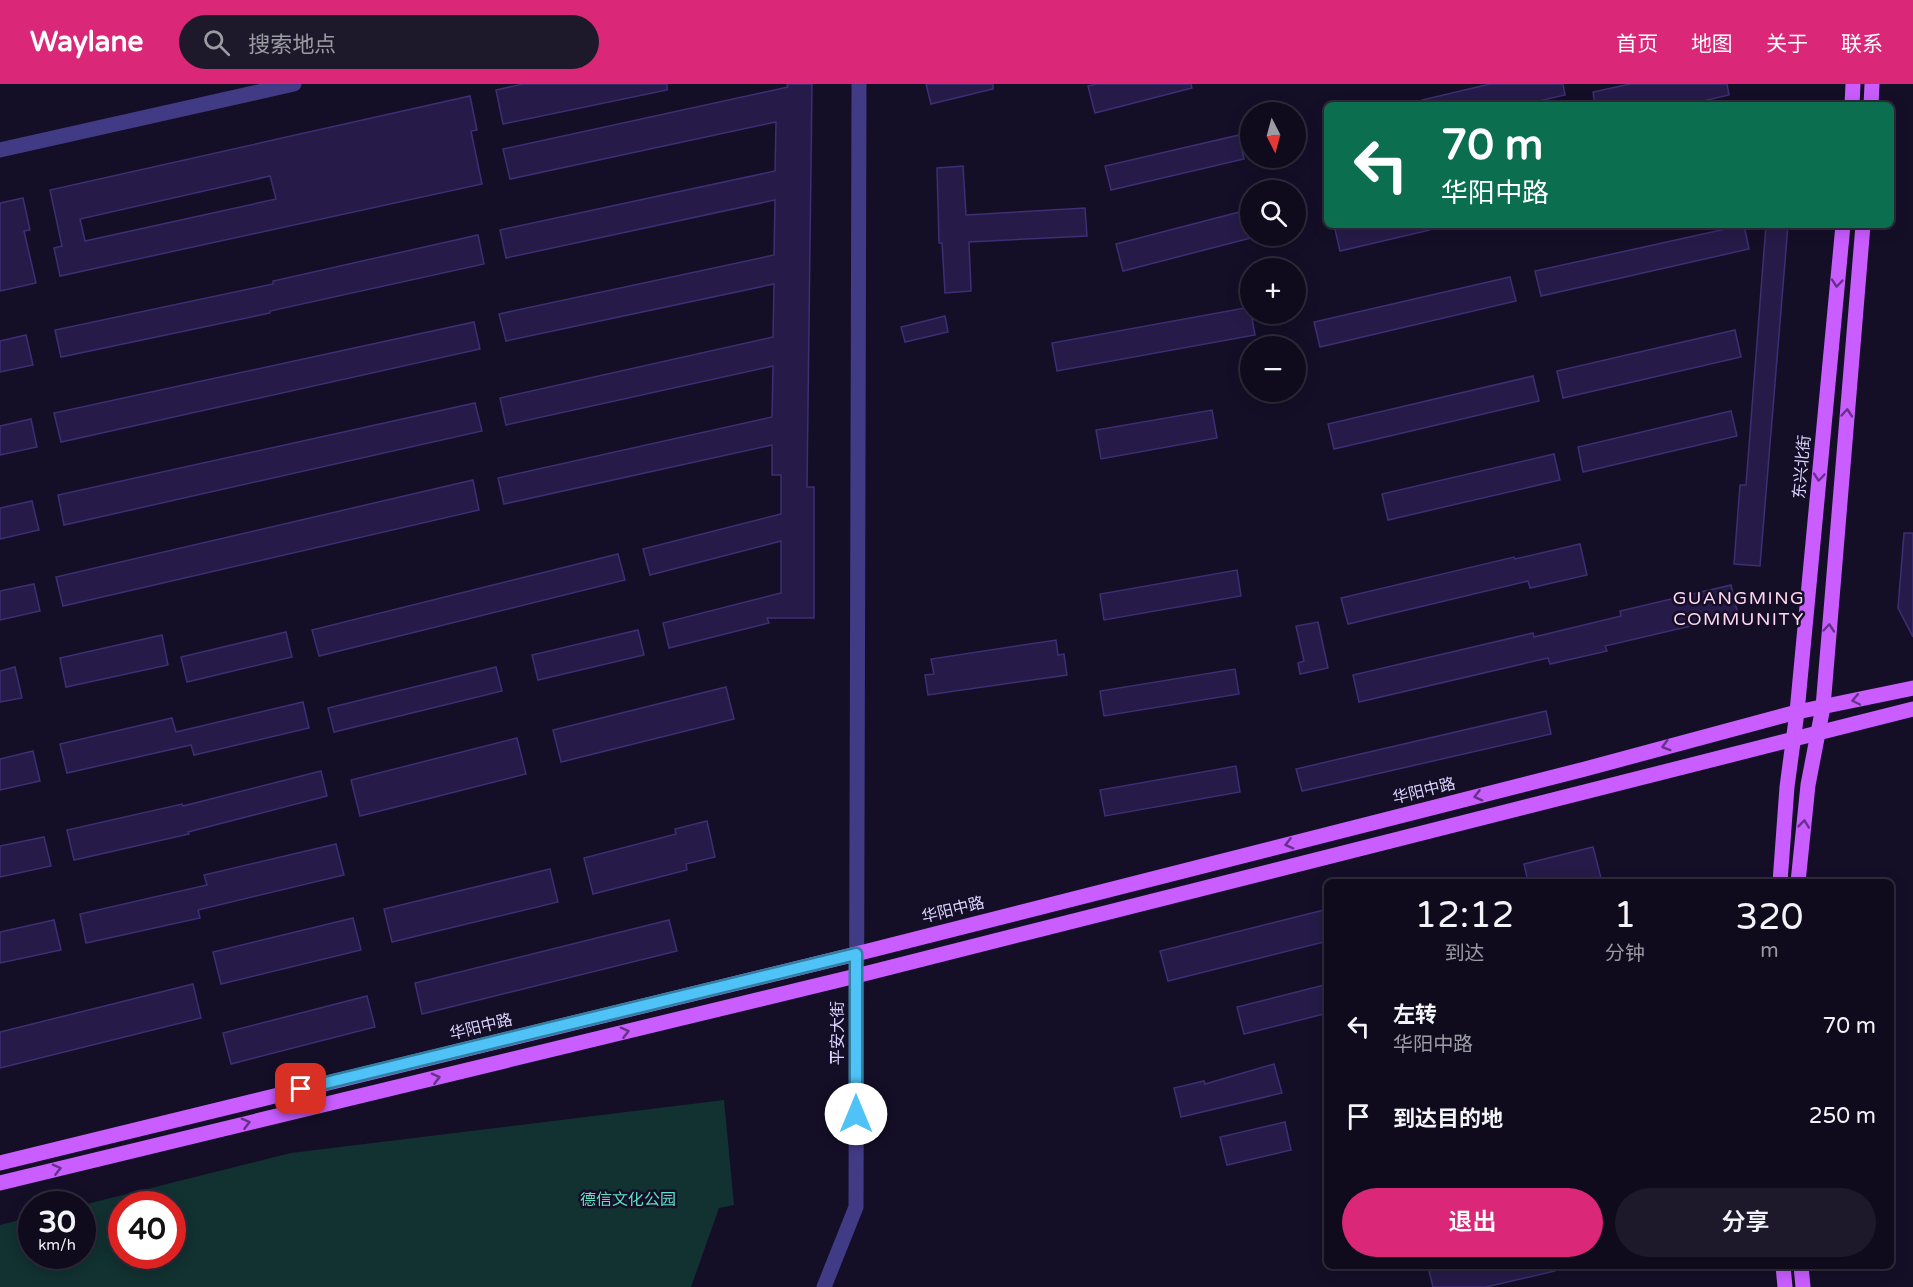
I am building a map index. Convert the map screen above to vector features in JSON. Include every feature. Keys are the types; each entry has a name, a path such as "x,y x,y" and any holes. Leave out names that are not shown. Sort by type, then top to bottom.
{"main road":[{"path":"1852,102 1853,84"},
{"path":"1872,84 1872,102"},
{"name":"东兴北街","path":"1791,741 1797,712 1843,228"},
{"path":"1798,879 1808,785 1823,707 1863,228"},
{"name":"华阳中路","path":"0,1163 856,954 1585,769 1797,712 1913,688"},
{"path":"0,1183 856,976 1913,710"},
{"path":"1780,879 1791,741"},
{"path":"1783,1269 1785,1287"},
{"path":"1801,1269 1803,1287"}],"street":[{"path":"0,150 294,84"},
{"name":"平安大街","path":"824,1287 856,1207 859,84"}],"green space":[{"name":"德信文化公园","path":"724,1100 734,1205 719,1208 691,1287 0,1287 0,1225 18,1220 18,1269 96,1269 96,1202 108,1199 108,1269 186,1269 186,1191 139,1191 291,1153"}],"building":[{"path":"523,84 667,84 667,90 503,124 496,90"},
{"path":"787,84 812,84 807,487 814,487 814,618 767,618 769,623 669,648 663,623 781,593 781,541 650,575 643,549 781,514 781,475 772,475 772,445 504,504 498,478 772,417 773,366 506,425 500,398 773,337 774,284 506,341 499,314 774,255 775,200 506,258 500,230 775,171 776,122 510,179 503,149 788,87"},
{"path":"926,84 993,84 993,89 931,104"},
{"path":"1096,84 1191,84 1192,88 1095,113 1088,86"},
{"path":"1490,84 1563,84 1565,95 1535,102 1422,102 1422,100"},
{"path":"1630,84 1727,84 1729,95 1699,102 1595,102 1593,92"},
{"path":"470,96 477,130 471,131 482,184 60,276 54,248 62,246 50,190","holes":["270,176 276,199 85,241 80,219"]},
{"path":"1239,135 1240,160 1111,190 1105,166"},
{"path":"963,166 966,215 1085,208 1087,236 969,242 971,291 945,293 942,243 939,243 937,168"},
{"path":"23,198 30,230 24,231 36,283 0,291 0,203"},
{"path":"1240,212 1240,241 1123,271 1116,244"},
{"path":"1335,228 1430,228 1430,230 1340,251"},
{"path":"1730,228 1745,228 1749,249 1541,296 1535,271"},
{"path":"1766,228 1788,228 1760,566 1734,564 1740,485 1746,485"},
{"path":"478,235 484,264 270,311 270,313 61,357 55,330 273,284 273,281"},
{"path":"1510,277 1516,301 1320,347 1314,322"},
{"path":"1240,309 1240,324 1253,324 1255,335 1057,371 1052,343"},
{"path":"945,316 948,332 905,342 901,327"},
{"path":"474,322 480,349 61,442 54,413"},
{"path":"1735,330 1741,357 1563,398 1557,371"},
{"path":"26,335 33,365 0,372 0,341"},
{"path":"1533,376 1539,401 1334,449 1328,424"},
{"path":"475,403 482,431 64,525 58,495"},
{"path":"1212,410 1217,438 1101,459 1096,430"},
{"path":"1731,411 1737,436 1583,472 1578,447"},
{"path":"31,419 37,447 0,455 0,426"},
{"path":"1554,454 1560,480 1388,520 1382,494"},
{"path":"473,480 479,510 63,606 56,577"},
{"path":"32,501 39,530 0,539 0,508"},
{"path":"1904,533 1913,533 1913,637 1898,608"},
{"path":"1580,544 1587,575 1530,588 1528,581 1348,624 1341,598 1514,557 1515,559"},
{"path":"618,554 625,580 319,656 312,630"},
{"path":"1237,570 1241,596 1104,620 1100,594"},
{"path":"34,584 40,611 0,620 0,591"},
{"path":"1731,585 1738,615 1605,646 1607,651 1550,664 1548,658 1359,702 1353,675 1533,633 1534,637 1621,616 1620,611"},
{"path":"1318,622 1328,668 1300,674 1298,663 1304,661 1296,626"},
{"path":"638,630 644,655 538,680 532,655"},
{"path":"286,632 292,657 187,682 181,657"},
{"path":"162,635 168,665 66,687 60,658"},
{"path":"1056,640 1058,655 1064,654 1067,675 928,695 925,675 934,674 931,659"},
{"path":"15,667 22,698 0,702 0,671"},
{"path":"496,667 502,691 334,732 328,708"},
{"path":"1235,669 1239,694 1104,716 1100,691"},
{"path":"726,687 734,719 561,762 553,730"},
{"path":"303,702 309,728 194,755 191,745 67,773 60,744 172,718 176,732"},
{"path":"1546,711 1551,734 1302,791 1296,769"},
{"path":"517,738 526,774 360,816 351,780"},
{"path":"33,751 40,781 0,790 0,759"},
{"path":"1236,766 1240,792 1105,816 1100,790"},
{"path":"321,771 327,796 188,832 189,834 74,860 67,830 182,804 183,806"},
{"path":"707,821 715,857 686,864 687,870 593,894 584,858 676,834 675,829"},
{"path":"44,837 51,866 0,877 0,846"},
{"path":"336,844 344,875 198,910 200,918 86,943 80,914 207,885 204,875"},
{"path":"1593,847 1601,879 1527,879 1524,864"},
{"path":"550,869 558,902 392,942 384,909"},
{"path":"1324,910 1324,942 1168,981 1160,951"},
{"path":"353,918 361,950 221,984 213,952"},
{"path":"54,920 61,950 0,963 0,932"},
{"path":"669,920 677,951 422,1014 415,983"},
{"path":"193,984 201,1018 0,1068 0,1032"},
{"path":"1324,985 1324,1014 1244,1034 1237,1007"},
{"path":"367,996 375,1027 231,1064 223,1033"},
{"path":"1274,1064 1282,1093 1181,1117 1174,1088 1204,1081 1205,1084"},
{"path":"1285,1122 1291,1150 1227,1165 1220,1137"},
{"path":"1438,1269 1555,1269 1555,1271 1486,1287 1433,1287 1429,1271"}],"district":[{"name":"GUANGMING COMMUNITY","path":"1739,608"}],"route":[{"path":"301,1089 856,954 856,1114"}]}
